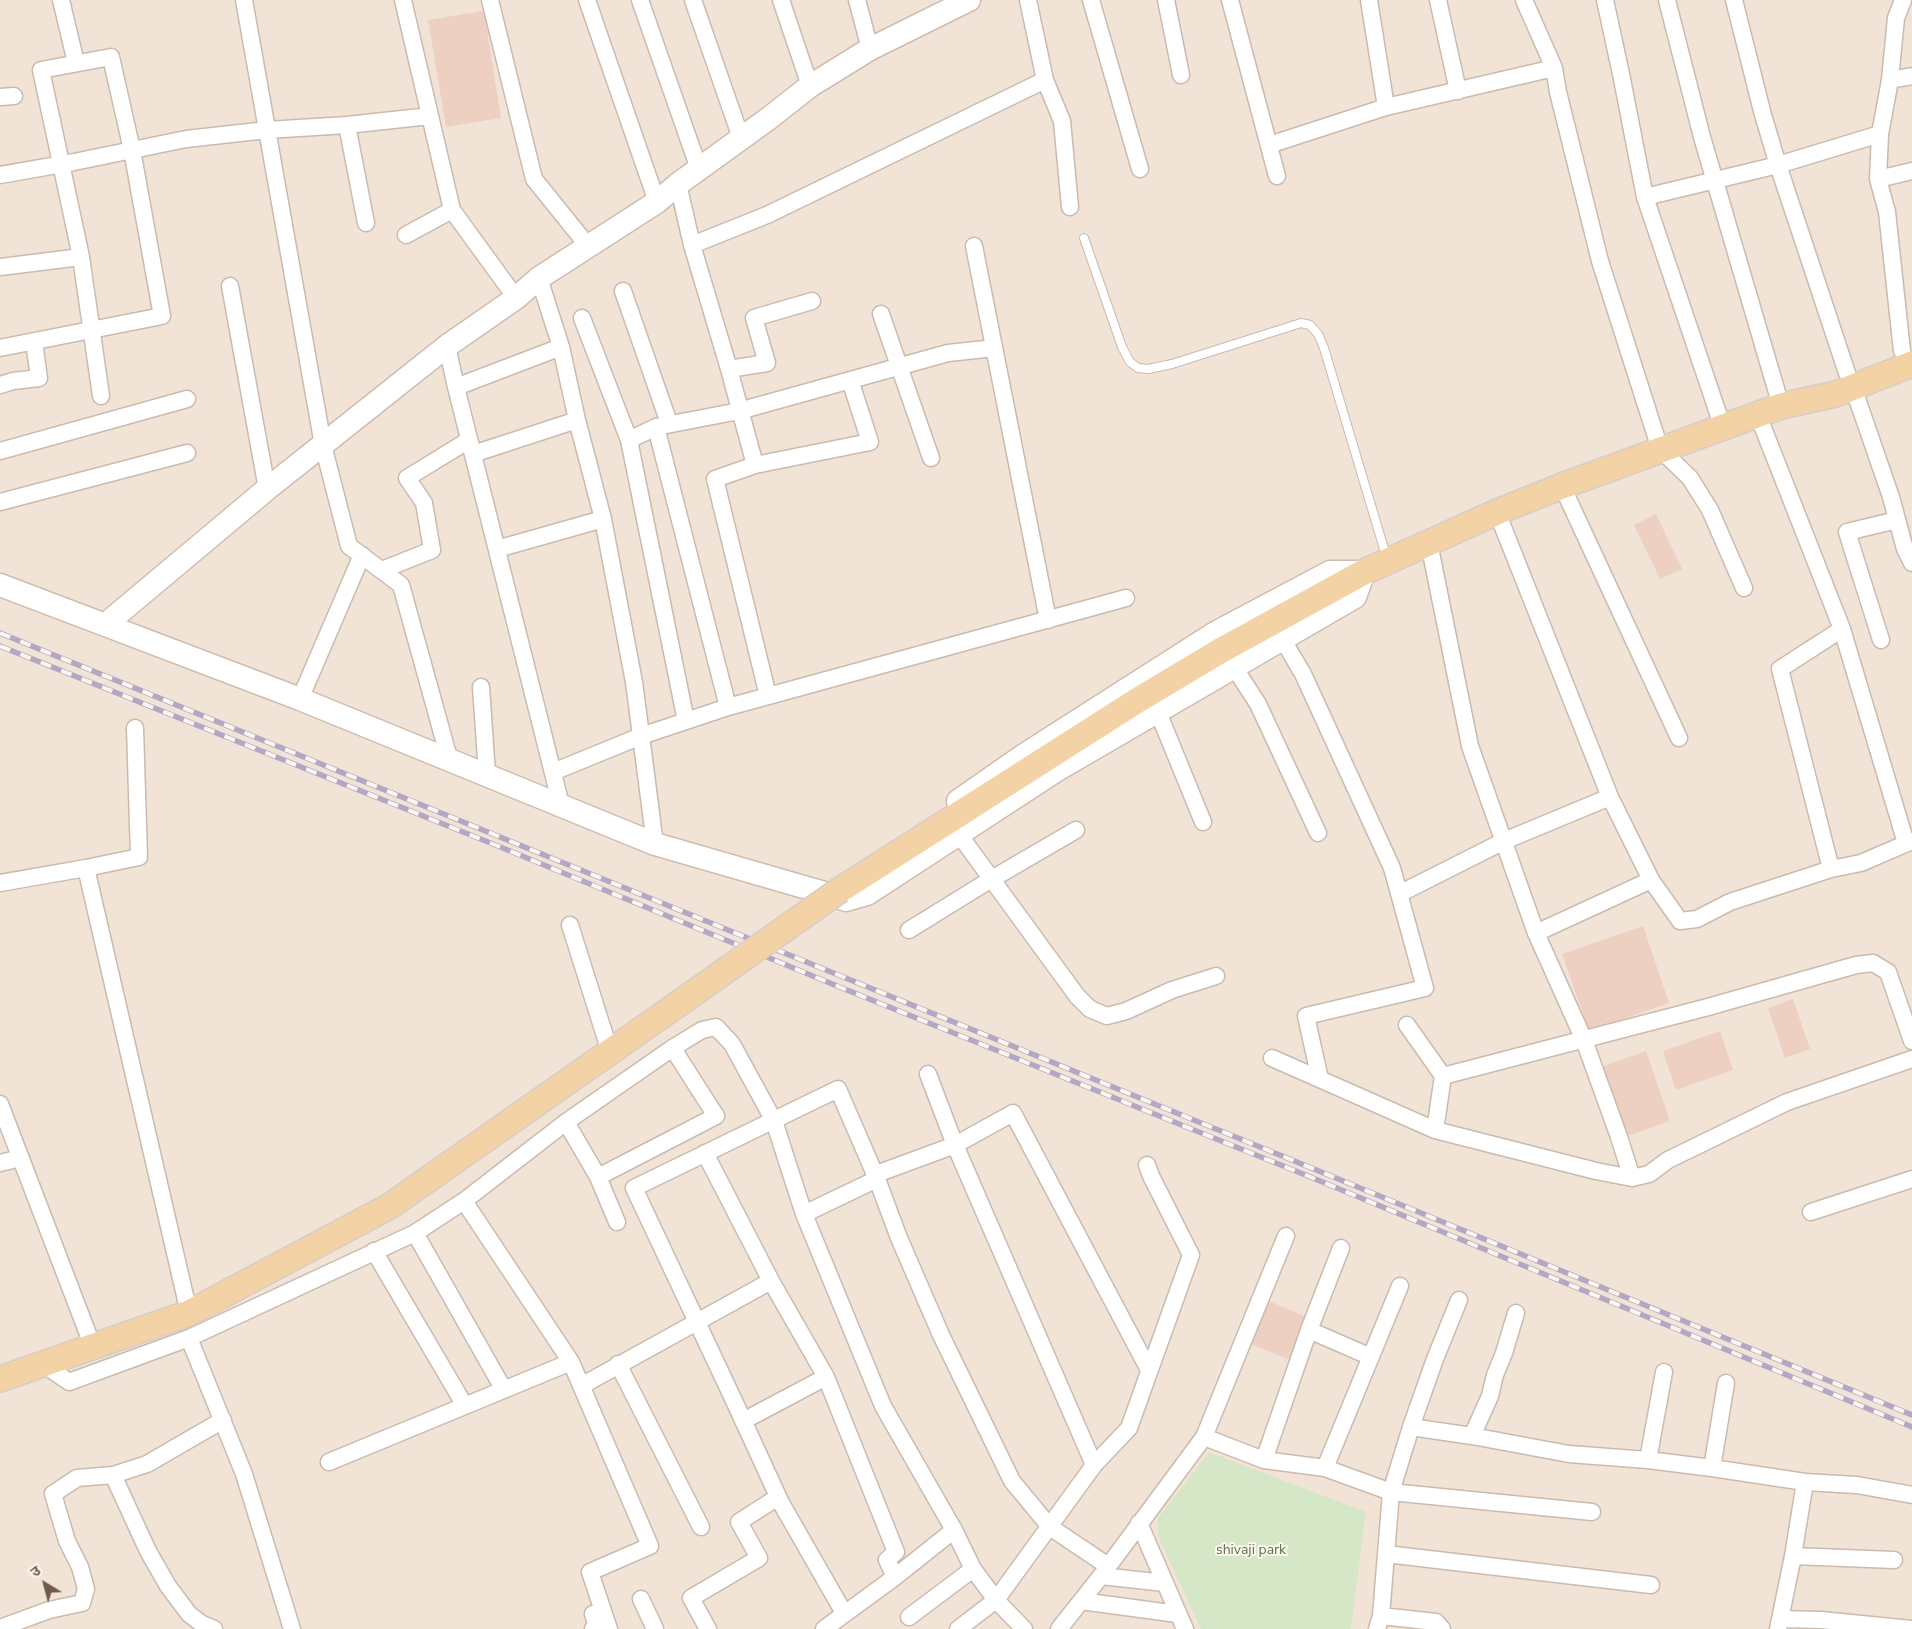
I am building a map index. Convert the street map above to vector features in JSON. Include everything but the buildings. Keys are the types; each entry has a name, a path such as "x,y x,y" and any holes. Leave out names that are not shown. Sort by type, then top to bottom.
{"main road":[{"path":"0,1379 189,1313 390,1206 834,892 1138,700 1220,651 1364,572 1497,512 1562,486 1660,449 1792,403 1822,398 1850,380 1909,354"}],"street":[{"path":"61,0 76,63"},
{"path":"244,0 323,445 349,546 401,585 449,758"},
{"path":"403,0 452,210 516,298"},
{"path":"490,0 534,179 588,246"},
{"path":"587,0 657,202"},
{"path":"640,0 698,170"},
{"path":"693,0 741,138"},
{"path":"781,0 810,86"},
{"path":"857,0 870,49"},
{"path":"1028,0 1045,80 1062,121 1070,206"},
{"path":"1091,0 1140,169"},
{"path":"1166,0 1181,75"},
{"path":"1230,0 1277,176"},
{"path":"1368,0 1386,107"},
{"path":"1438,0 1458,90"},
{"path":"1524,0 1554,68 1558,92 1600,261 1660,449 1690,478 1710,510 1744,588"},
{"path":"1605,0 1622,74 1645,196 1723,428"},
{"path":"1667,0 1714,180 1792,403"},
{"path":"1734,0 1763,115 1778,165 1897,520 1905,550 1912,563"},
{"path":"1903,0 1896,18 1890,80 1880,134 1878,179 1887,212 1909,354"},
{"path":"106,624 267,489 447,346 516,298 539,278 657,202 678,184 810,86 870,49 966,1"},
{"path":"0,348 34,342 92,330 162,316 132,150 111,57 41,70 82,256 92,330 101,396"},
{"path":"1269,145 1386,107 1554,68"},
{"path":"1890,80 1912,76"},
{"path":"692,245 767,215 1045,80"},
{"path":"0,175 186,139 430,116"},
{"path":"347,125 366,223"},
{"path":"1645,196 1778,165 1880,134"},
{"path":"1878,179 1912,171"},
{"path":"678,184 692,245 730,369 754,465"},
{"path":"406,235 452,210"},
{"path":"974,246 1048,620"},
{"path":"0,267 82,256"},
{"path":"539,278 562,347 577,420 603,519 634,682 655,844"},
{"path":"230,286 267,489"},
{"path":"623,291 662,425 728,707"},
{"path":"730,369 767,362 754,318 812,301"},
{"path":"880,314 931,458"},
{"path":"582,318 629,440 686,721"},
{"path":"0,385 38,378 34,342"},
{"path":"447,346 561,805"},
{"path":"456,387 562,347"},
{"path":"629,440 662,425 739,411 948,353 994,348"},
{"path":"768,696 715,479 754,465 870,442 850,380"},
{"path":"0,451 187,399"},
{"path":"1497,512 1610,797 1651,880 1680,921 1697,919 1730,902 1831,869 1861,863 1909,842 1842,629 1758,415"},
{"path":"382,570 432,550 424,503 407,478 471,447 577,420"},
{"path":"0,502 187,453"},
{"path":"1562,486 1679,738"},
{"path":"497,549 603,519"},
{"path":"1881,640 1847,532 1897,520"},
{"path":"1429,542 1470,746 1536,933 1584,1040 1632,1178"},
{"path":"300,699 362,555"},
{"path":"0,585 300,699 449,758 655,844 834,892 846,900 867,894 1057,770 1355,597 1364,572"},
{"path":"553,772 641,736 728,707 1126,598"},
{"path":"1831,869 1780,669 1842,629"},
{"path":"1283,640 1302,674 1392,868 1425,988 1306,1016 1320,1080"},
{"path":"1234,667 1258,704 1318,833"},
{"path":"481,687 487,774"},
{"path":"1158,712 1203,822"},
{"path":"0,883 139,857 135,728"},
{"path":"1399,894 1504,841 1610,797"},
{"path":"909,930 1076,830"},
{"path":"958,833 990,880 1077,996 1090,1009 1107,1016 1126,1011 1172,990 1216,976"},
{"path":"86,868 189,1313"},
{"path":"1536,933 1651,880"},
{"path":"570,925 610,1052"},
{"path":"1444,1076 1708,1007 1856,965 1873,963 1888,972 1912,1041"},
{"path":"1407,1025 1444,1076 1435,1130"},
{"path":"43,1364 69,1382 189,1338 415,1233 464,1201 566,1122 674,1047 702,1030 716,1027 732,1044 774,1122 804,1214 883,1406 954,1530 973,1569 996,1600 1024,1629"},
{"path":"598,1177 716,1116 677,1056 674,1047"},
{"path":"1272,1058 1435,1130 1596,1171 1632,1178 1649,1174 1668,1160 1787,1102 1912,1059"},
{"path":"928,1074 955,1145 1094,1465"},
{"path":"844,1613 778,1497 634,1188 838,1090 877,1179 899,1238 940,1335 1012,1481 1050,1527 1105,1571 1165,1583"},
{"path":"0,1104 93,1347"},
{"path":"804,1214 877,1179 880,1173 955,1145 1013,1113 1149,1370"},
{"path":"566,1122 598,1177 617,1222"},
{"path":"704,1153 770,1281 826,1377 896,1552 887,1560 895,1577"},
{"path":"0,1163 21,1158"},
{"path":"958,1629 996,1600 1094,1465 1129,1428 1191,1255 1147,1165"},
{"path":"1811,1212 1912,1179"},
{"path":"464,1201 571,1362 650,1546 590,1572 609,1629"},
{"path":"415,1233 504,1390"},
{"path":"1059,1629 1105,1571 1204,1437 1286,1236"},
{"path":"1264,1460 1308,1330 1341,1248"},
{"path":"374,1251 465,1406"},
{"path":"581,1386 770,1281"},
{"path":"1325,1468 1400,1286"},
{"path":"1442,1629 1436,1622 1379,1623 1392,1492 1410,1427 1459,1300"},
{"path":"1472,1436 1490,1396 1495,1375 1516,1313"},
{"path":"1308,1330 1371,1357"},
{"path":"189,1338 224,1420 244,1474 292,1629"},
{"path":"329,1462 571,1362"},
{"path":"618,1364 701,1527"},
{"path":"1648,1460 1664,1372"},
{"path":"743,1420 826,1377"},
{"path":"1712,1468 1726,1383"},
{"path":"0,1628 49,1610 82,1603 86,1589 80,1567 67,1540 53,1494 77,1478 113,1475 147,1464 224,1420"},
{"path":"1410,1427 1472,1436 1569,1454 1648,1460 1804,1482 1857,1485 1912,1495"},
{"path":"1204,1437 1264,1460 1325,1468 1392,1492 1592,1512"},
{"path":"113,1475 148,1551 168,1586 190,1614 202,1624 214,1629"},
{"path":"1804,1482 1780,1624 1821,1620 1912,1629"},
{"path":"708,1629 691,1598 760,1558 739,1522 778,1497"},
{"path":"1139,1523 1182,1622"},
{"path":"824,1629 895,1577 954,1530"},
{"path":"1386,1554 1651,1584"},
{"path":"1793,1556 1894,1560"},
{"path":"909,1617 973,1569"},
{"path":"641,1599 656,1629"},
{"path":"1081,1601 1182,1622"},
{"path":"593,1629 597,1627 593,1614 603,1611"}],"lane":[{"path":"1084,238 1122,347 1130,362 1138,368 1148,369 1172,364 1301,323 1310,325 1318,334 1324,348 1387,561"}],"shaded area":[{"path":"0,0 1912,0 1912,1629 0,1629"}],"green space":[{"name":"shivaji park","path":"1209,1452 1366,1512 1351,1629 1201,1629 1158,1536 1158,1518"}],"railway":[{"path":"0,633 1912,1415"},
{"path":"0,646 493,844 842,988 1308,1176 1912,1427"}]}
